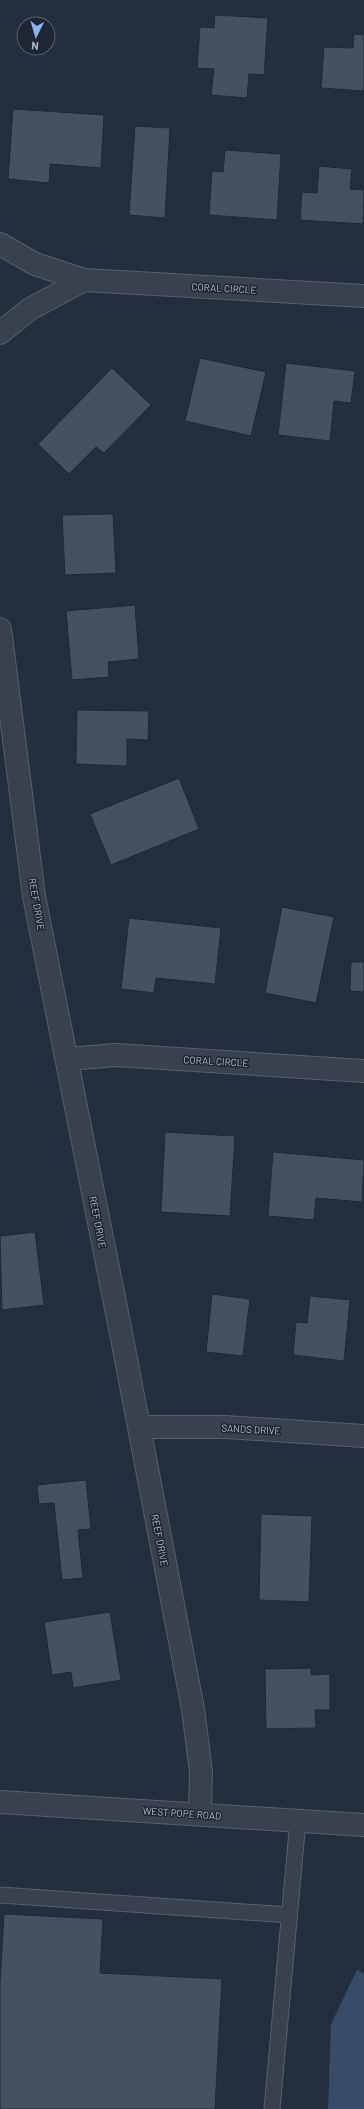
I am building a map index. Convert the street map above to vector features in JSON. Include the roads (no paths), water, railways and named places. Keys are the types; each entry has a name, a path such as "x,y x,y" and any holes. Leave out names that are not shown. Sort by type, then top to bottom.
{"street":[{"name":"CORAL CIRCLE","path":"0,244 35,264 84,280 364,296"},
{"path":"0,333 30,309 84,280"},
{"name":"REEF DRIVE","path":"0,628 34,896 68,1059 193,1710 201,1772 200,1813"},
{"name":"CORAL CIRCLE","path":"68,1059 116,1055 364,1071"},
{"name":"SANDS DRIVE","path":"139,1427 226,1427 364,1436"},
{"name":"WEST POPE ROAD","path":"0,1802 200,1813 364,1825"}],"lane":[{"path":"272,2109 298,1820"},
{"path":"0,1895 289,1915"}],"water":[{"path":"357,1970 364,1974 364,2109 328,2109 331,2024"}]}
